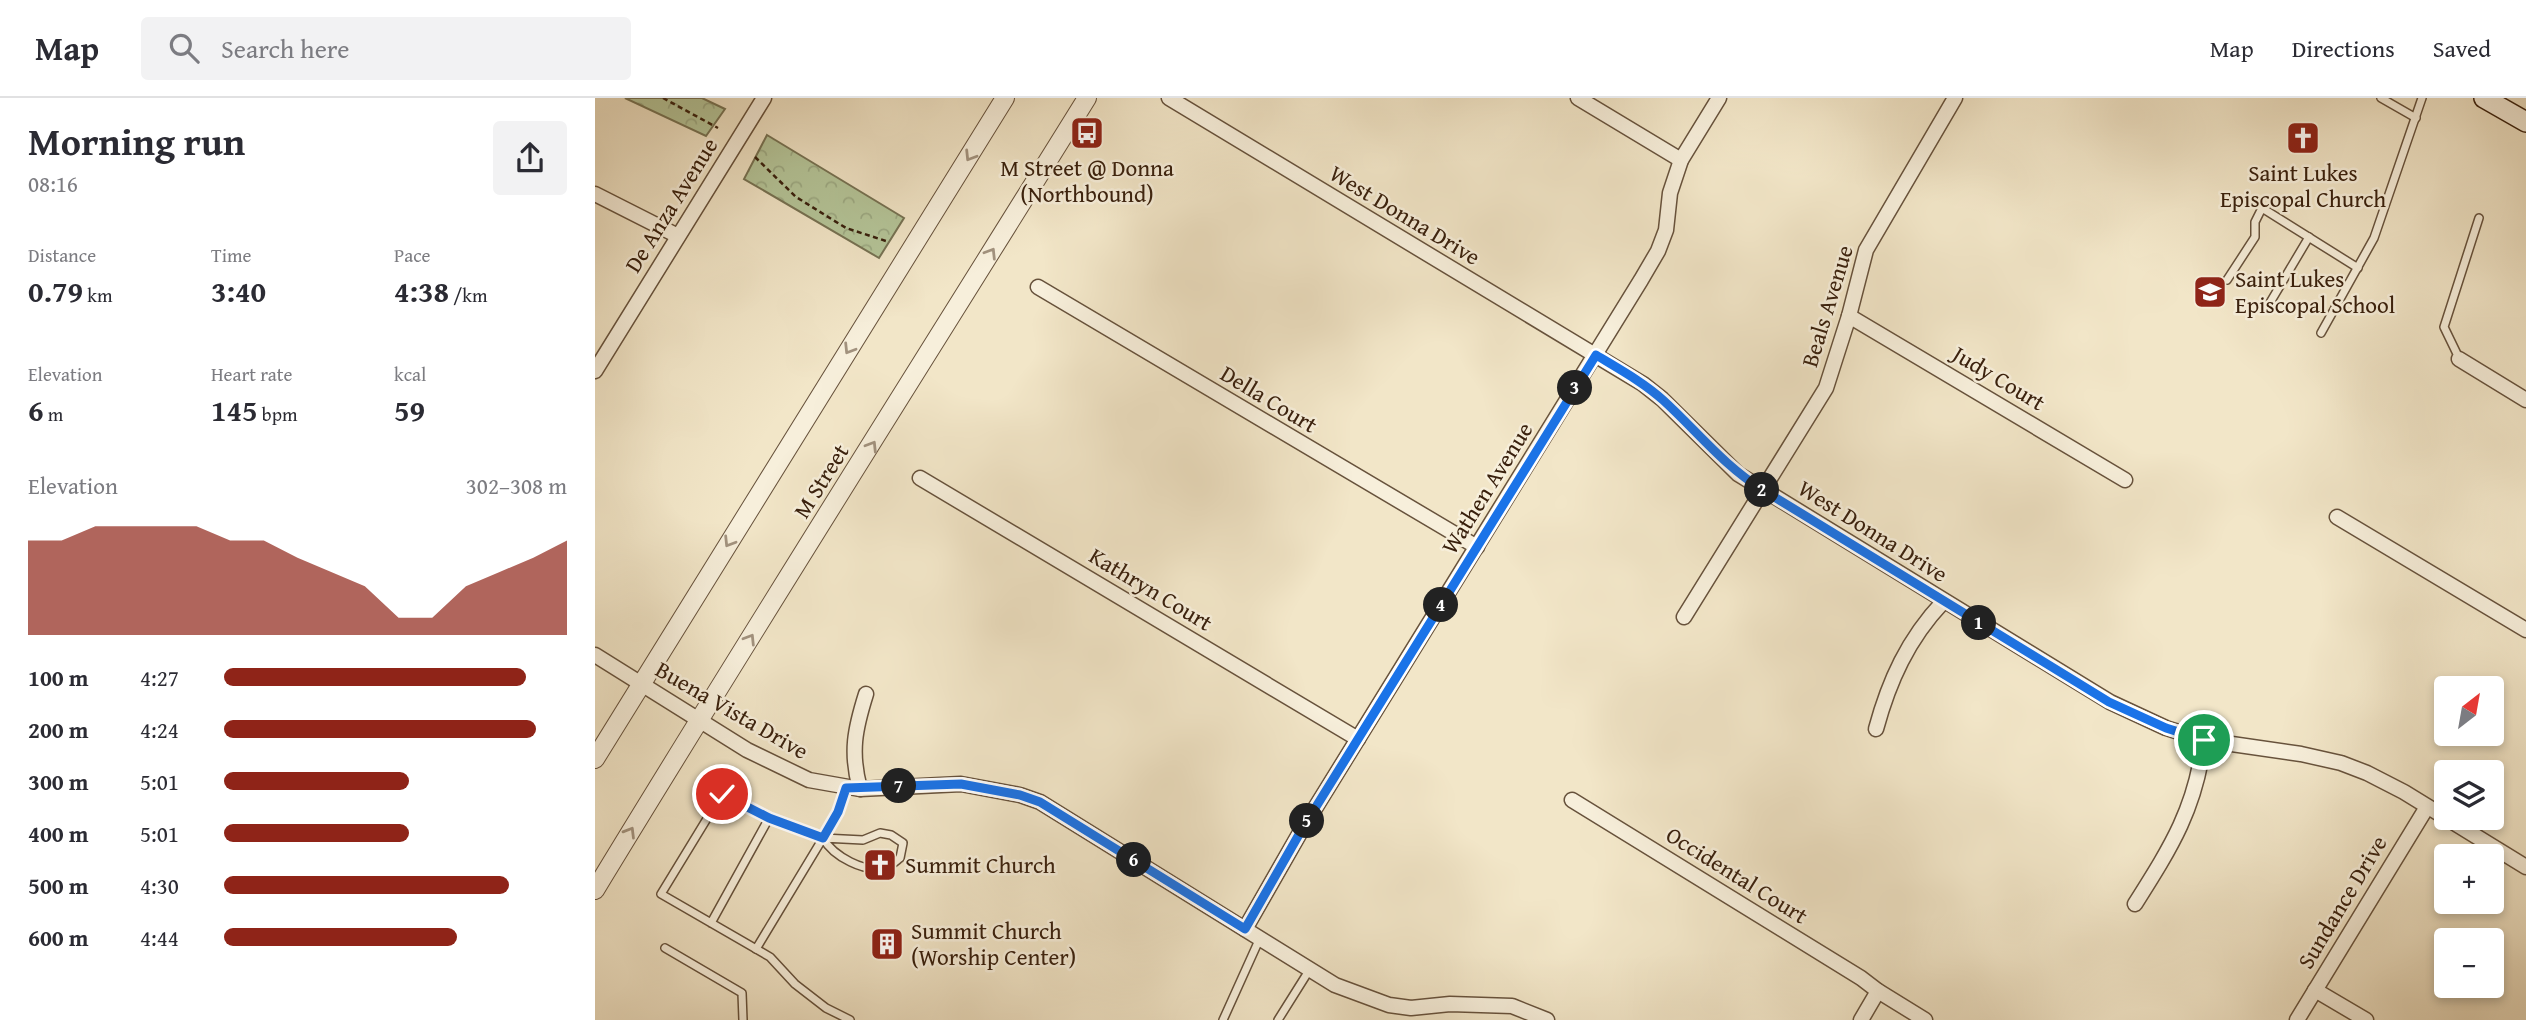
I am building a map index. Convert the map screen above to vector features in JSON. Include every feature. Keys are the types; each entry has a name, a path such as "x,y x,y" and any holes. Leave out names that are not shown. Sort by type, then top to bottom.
{"main road":[{"path":"2484,98 2526,122"}],"street":[{"name":"De Anza Avenue","path":"595,371 764,98"},
{"name":"M Street","path":"595,759 1006,98"},
{"name":"M Street","path":"595,890 1087,98"},
{"name":"West Donna Drive","path":"1169,98 1643,384 1662,399 1738,474 2119,707 2166,728 2204,740 2301,754 2341,763 2379,779 2526,867"},
{"path":"1578,98 1681,160"},
{"name":"Wathen Avenue","path":"1245,929 1301,831 1658,251 1665,230 1670,194 1681,160 1719,98"},
{"name":"Beals Avenue","path":"1684,617 1826,388 1866,250 1955,98"},
{"path":"595,194 678,236"},
{"name":"Della Court","path":"1038,288 1477,547"},
{"name":"Judy Court","path":"1849,316 2125,480"},
{"path":"2459,359 2526,400"},
{"name":"Kathryn Court","path":"920,478 1358,738"},
{"path":"2337,517 2526,630"},
{"path":"1875,730 1902,655 1928,617 1943,601"},
{"name":"Buena Vista Drive","path":"595,655 747,750 809,780 853,788 961,784 1020,795 1040,802 1335,985 1389,1005 1411,1008 1450,1004 1512,1006 1547,1020"},
{"path":"853,788 853,743 866,694"},
{"path":"2135,904 2172,844 2188,811 2196,788 2204,740"},
{"name":"Occidental Court","path":"1571,800 1925,1020"},
{"name":"Sundance Drive","path":"2297,1020 2427,807"},
{"path":"2315,990 2366,1020"},
{"path":"1861,1020 1878,991"}],"lane":[{"path":"2381,98 2416,118"},
{"path":"2321,333 2374,238 2422,98"},
{"path":"2227,280 2255,237 2255,222 2262,208 2358,268"},
{"path":"2459,359 2444,327 2479,218"},
{"path":"2268,306 2309,237"},
{"path":"756,949 853,788"},
{"path":"823,838 829,850 856,865 885,868 900,858 903,843 891,835 880,833 863,840 823,838 769,818 722,794 661,894 770,957 795,984 826,1009 850,1020"},
{"path":"711,923 769,818"},
{"path":"1223,1020 1260,938"},
{"path":"666,947 742,993 743,1020"},
{"path":"1278,1020 1310,969"}],"path":[{"path":"663,98 718,128"},
{"path":"755,157 796,197 846,228 889,242"}],"green space":[{"path":"625,98 702,98 725,109 706,136"},
{"path":"767,135 904,218 879,258 744,179"}],"place":[{"name":"M Street @ Donna (Northbound)","path":"1087,133"},
{"name":"Saint Lukes Episcopal Church","path":"2303,138"},
{"name":"Saint Lukes Episcopal School","path":"2210,292"},
{"name":"Summit Church","path":"880,865"},
{"name":"Summit Church (Worship Center)","path":"887,944"}],"route":[{"path":"722,794 769,818 823,838 838,812 846,788 961,784 1020,795 1040,802 1245,929 1301,831 1596,355 1662,399 1738,474 1763,490 2109,702 2166,728 2204,740"}]}
